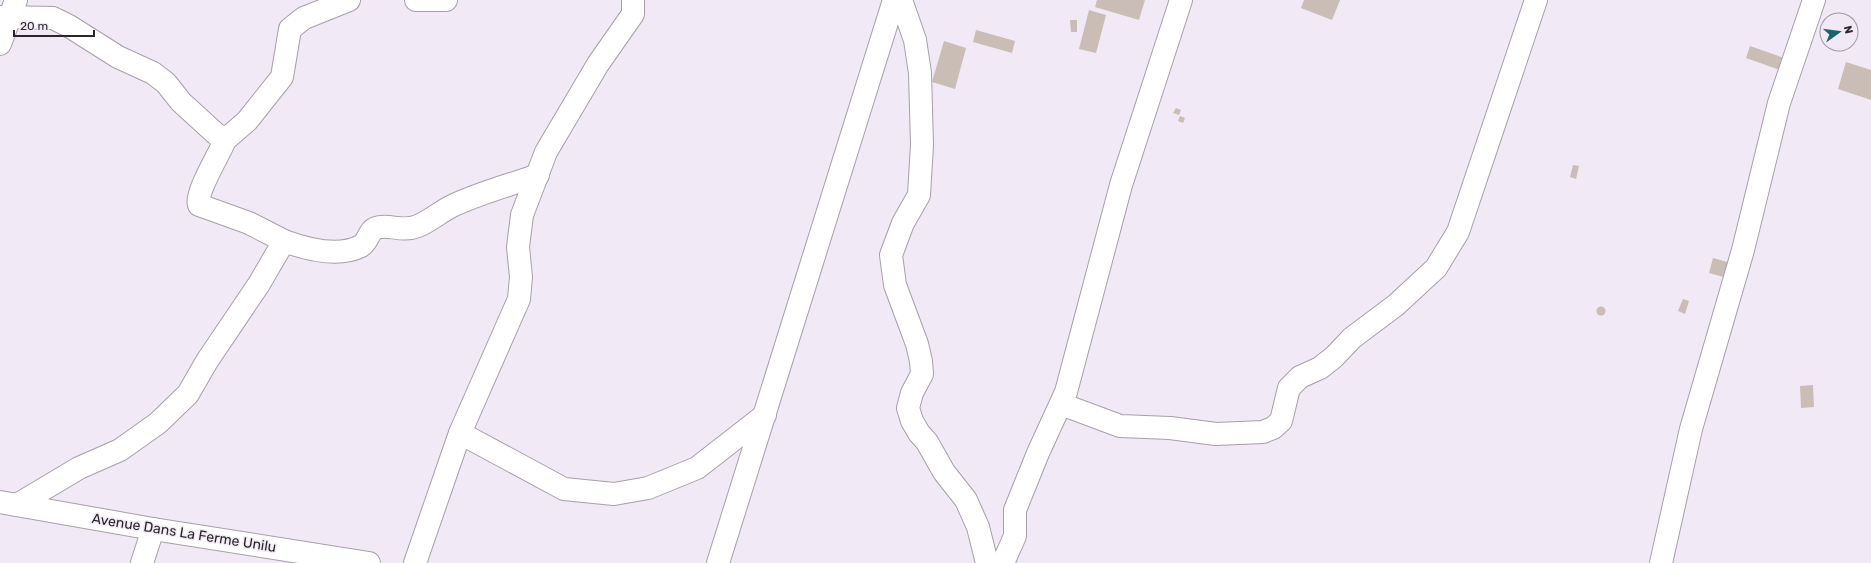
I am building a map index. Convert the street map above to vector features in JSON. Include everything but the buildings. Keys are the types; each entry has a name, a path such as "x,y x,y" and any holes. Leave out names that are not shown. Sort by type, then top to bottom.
{"street":[{"path":"349,0 304,18 290,29 282,77 247,121 225,140 220,154 198,197 199,205 250,223 284,241 302,247 332,252 350,250 362,245 373,229 378,227 405,230 418,226 453,206 538,175"},
{"path":"416,0 446,0"},
{"path":"415,563 460,433 518,300 521,277 518,247 522,215 546,152 598,64 633,14 633,0"},
{"path":"718,563 894,0"},
{"path":"901,0 915,40 920,73 922,145 918,195 903,223 891,255 895,285 917,344 921,361 922,374 912,393 908,408 912,421 919,433 927,442 944,472 966,500 978,527 987,563"},
{"path":"1003,563 1015,536 1015,510 1038,453 1066,392 1121,185 1181,0"},
{"path":"1061,404 1120,426 1170,428 1216,434 1263,432 1273,428 1281,421 1289,388 1300,377 1320,368 1334,357 1352,338 1396,305 1436,268 1440,262 1458,232 1536,0"},
{"path":"1661,563 1691,429 1743,250 1779,103 1814,0"},
{"path":"0,44 8,12 53,18 69,26 118,58 152,73 166,83 181,102 216,134 225,140"},
{"path":"9,504 79,468 120,450 158,423 188,394 207,360 259,284 284,241"},
{"path":"460,433 564,489 614,494 648,488 697,468 765,415"},
{"name":"Avenue Dans La Ferme Unilu","path":"9,504 153,529 369,563"},
{"path":"142,563 153,529"}]}
